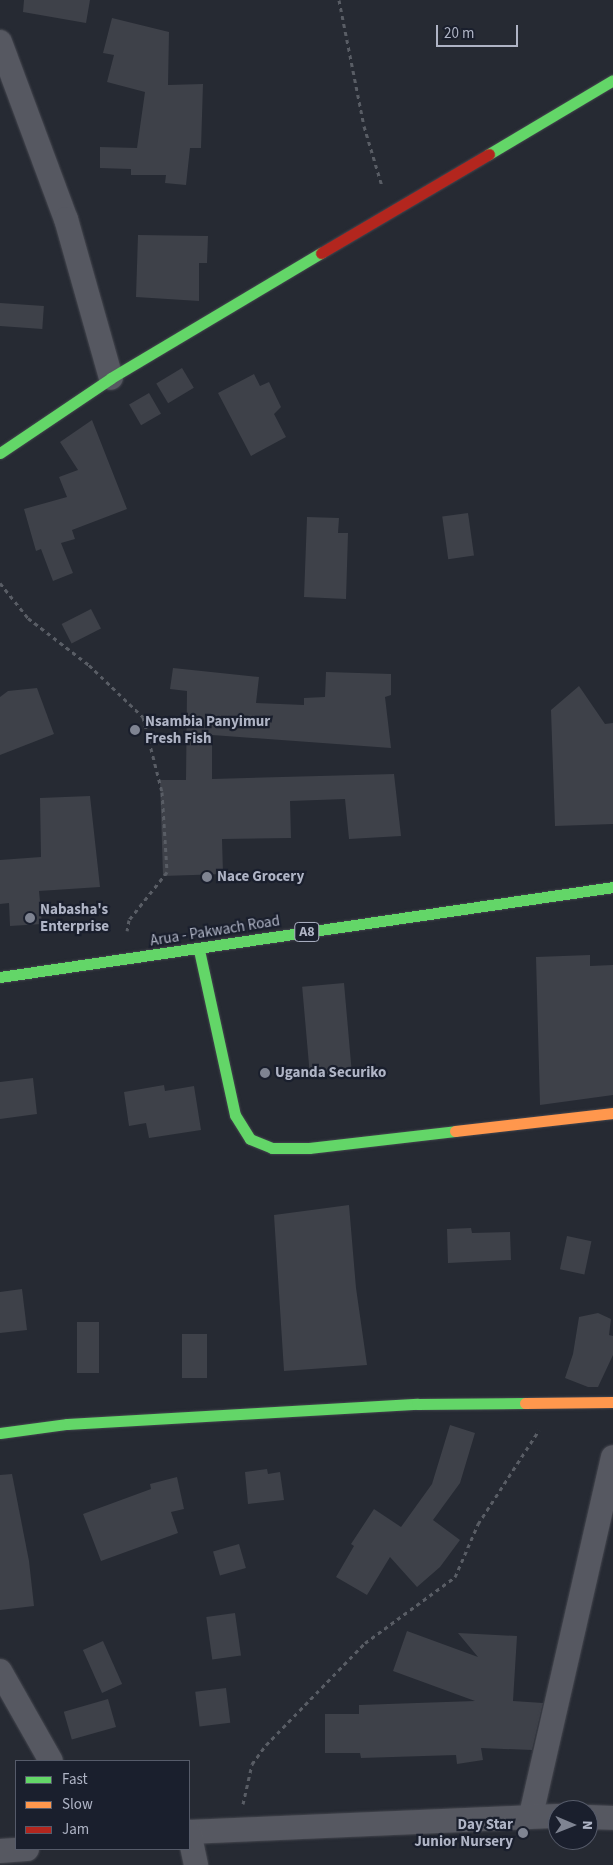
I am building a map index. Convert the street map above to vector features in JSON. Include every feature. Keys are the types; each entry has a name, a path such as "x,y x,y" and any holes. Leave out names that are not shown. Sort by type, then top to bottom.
{"street":[{"path":"0,42 66,219 111,378"},
{"path":"0,453 111,378 613,80"},
{"name":"Arua - Pakwach Road","path":"0,977 199,950 429,912 613,887"},
{"path":"199,950 235,1115 250,1139 272,1148 309,1148 613,1113"},
{"path":"0,1433 67,1424 417,1404 558,1405 613,1402"},
{"path":"531,1815 613,1457"},
{"path":"0,1671 50,1760"},
{"path":"190,1832 548,1816"},
{"path":"598,1817 613,1818"},
{"path":"190,1837 196,1865"},
{"path":"0,1851 15,1850"}],"path":[{"path":"339,0 364,126 391,212"},
{"path":"0,583 28,618 89,665 143,716 162,792 167,872 129,920 120,961"},
{"path":"240,1829 244,1790 252,1764 261,1751 365,1643 455,1577 478,1524 514,1466 558,1405"}],"building":[{"path":"24,0 90,0 86,23 23,12"},
{"path":"112,18 169,32 168,85 203,84 201,148 190,148 186,185 165,183 166,175 131,175 131,169 100,168 100,147 137,148 145,92 107,82 114,55 103,53"},
{"path":"138,235 208,236 207,263 199,263 199,301 136,297"},
{"path":"0,303 44,306 42,329 0,326"},
{"path":"182,368 194,388 168,403 156,383"},
{"path":"254,374 260,386 269,382 281,407 274,414 286,437 251,456 218,393"},
{"path":"149,393 161,414 141,425 129,404"},
{"path":"92,420 127,509 72,530 75,539 61,543 73,573 53,581 41,549 36,551 24,509 67,497 59,477 78,470 60,442"},
{"path":"468,513 474,556 448,559 442,517"},
{"path":"307,517 339,518 338,533 348,533 346,599 304,597"},
{"path":"91,609 101,629 72,644 62,624"},
{"path":"173,668 259,677 256,703 304,705 304,698 325,697 326,672 391,674 391,695 385,697 391,748 212,735 212,779 394,774 401,836 349,839 345,799 290,801 291,838 222,839 223,874 163,876 160,780 186,780 187,691 170,689"},
{"path":"579,686 605,724 613,723 613,824 555,826 551,710"},
{"path":"37,688 54,734 0,755 0,697 8,691"},
{"path":"90,796 100,887 39,891 42,924 10,926 9,903 0,904 0,860 41,857 40,798"},
{"path":"590,955 590,966 613,965 613,1095 540,1105 536,957"},
{"path":"344,983 352,1072 310,1075 302,987"},
{"path":"33,1078 37,1114 0,1119 0,1082"},
{"path":"164,1085 165,1091 194,1086 201,1130 149,1138 146,1123 129,1126 124,1092"},
{"path":"349,1205 356,1288 367,1365 284,1371 274,1215"},
{"path":"471,1228 472,1233 510,1232 511,1260 448,1263 447,1229"},
{"path":"567,1236 591,1241 584,1274 560,1269"},
{"path":"22,1289 27,1330 0,1333 0,1292"},
{"path":"598,1313 611,1319 609,1335 613,1336 613,1355 598,1387 588,1387 565,1378 573,1354 579,1317"},
{"path":"77,1322 99,1322 99,1373 77,1373"},
{"path":"182,1334 207,1334 207,1378 182,1378"},
{"path":"450,1425 475,1433 460,1483 433,1520 460,1540 440,1567 417,1587 390,1557 367,1595 336,1577 354,1546 351,1544 374,1509 401,1527 432,1484"},
{"path":"267,1469 268,1474 280,1472 284,1500 248,1504 245,1472"},
{"path":"12,1474 29,1561 34,1606 0,1610 0,1475"},
{"path":"177,1477 184,1509 171,1512 178,1533 101,1561 83,1514 151,1489 150,1484"},
{"path":"239,1544 246,1568 220,1575 213,1551"},
{"path":"235,1613 241,1656 212,1660 206,1617"},
{"path":"407,1631 478,1657 458,1633 517,1636 513,1701 543,1703 532,1750 481,1748 483,1760 457,1764 456,1755 361,1758 360,1753 325,1753 325,1714 359,1714 359,1705 475,1701 393,1671"},
{"path":"103,1641 122,1684 102,1693 83,1650"},
{"path":"226,1688 230,1723 199,1727 195,1692"},
{"path":"108,1699 116,1727 72,1740 64,1712"}],"traffic: fast":[{"path":"489,154 613,80"},
{"path":"0,453 111,378 321,253"},
{"path":"0,977 613,887"},
{"path":"199,950 235,1115 250,1139 272,1148 309,1148 455,1131"},
{"path":"0,1433 67,1424 417,1404 525,1403"}],"traffic: slow":[{"path":"455,1131 613,1113"},
{"path":"525,1403 613,1402"}],"traffic: jam":[{"path":"321,253 489,154"}],"place":[{"name":"Nsambia Panyimur Fresh Fish","path":"135,730"},
{"name":"Nace Grocery","path":"207,877"},
{"name":"Nabasha's Enterprise","path":"30,918"},
{"name":"Uganda Securiko","path":"265,1073"},
{"name":"Day Star Junior Nursery","path":"523,1833"}]}
